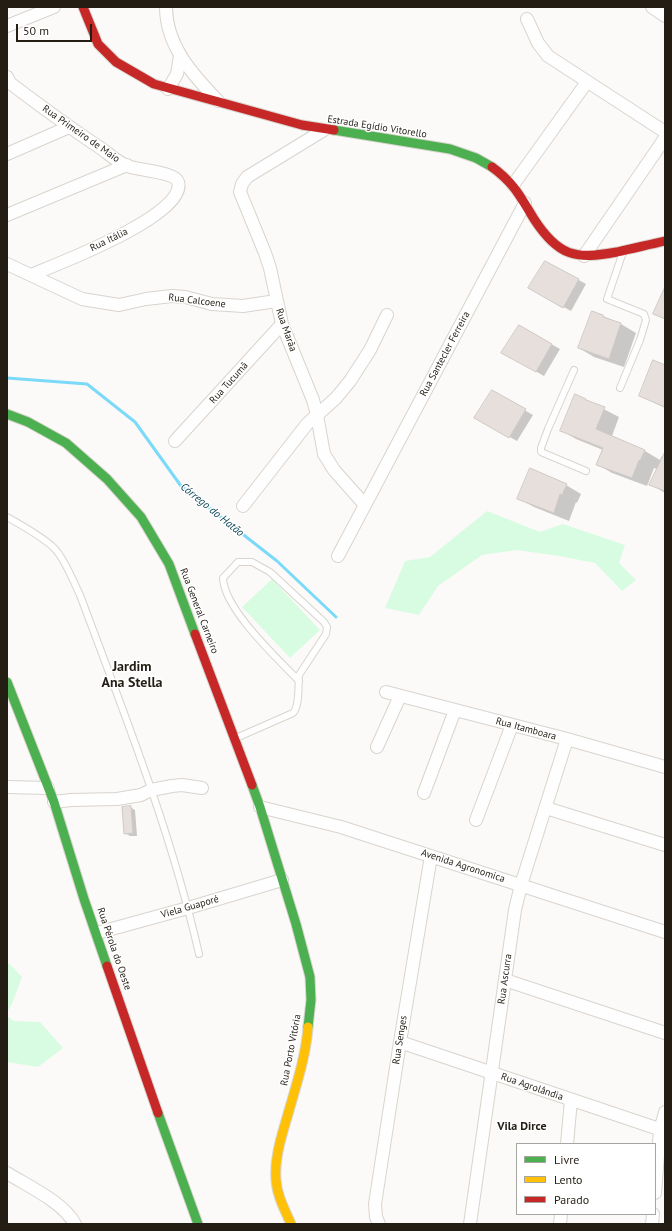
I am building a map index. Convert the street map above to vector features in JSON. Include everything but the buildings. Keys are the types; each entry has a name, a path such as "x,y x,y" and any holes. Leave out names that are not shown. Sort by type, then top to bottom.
{"street":[{"path":"7,26 28,12 54,7"},
{"name":"Estrada Egídio Vitorello","path":"83,7 98,44 116,62 154,84 324,130 450,149 464,153 491,165 513,185 544,233 562,250 572,254 584,256 604,254 665,241"},
{"path":"166,7 169,32 180,56 199,81 220,103"},
{"path":"652,7 665,16"},
{"path":"527,19 543,51 556,62 665,132"},
{"path":"168,89 177,74 180,56"},
{"name":"Rua Primeiro de Maio","path":"8,82 69,127 127,166 174,178 178,183 177,191"},
{"path":"513,185 587,82"},
{"path":"7,154 69,127"},
{"name":"Rua Marãa","path":"324,130 246,177 240,188 243,200 255,226 270,268 282,324 313,400 324,454 329,463 365,505"},
{"path":"584,256 665,138"},
{"path":"7,215 127,166"},
{"name":"Rua Itália","path":"31,274 129,232 152,217 171,200 177,191"},
{"name":"Rua Santecler Ferreira","path":"365,505 525,203"},
{"name":"Rua Calcoene","path":"7,264 82,299 119,305 146,299 172,296 185,297 212,304 243,306 276,301"},
{"path":"243,506 301,430 336,398 350,381 370,350 387,315"},
{"name":"Rua Tucumã","path":"175,441 282,324"},
{"name":"Rua General Carneiro","path":"7,414 28,422 66,443 107,479 141,517 169,564 260,807 282,880"},
{"path":"338,556 365,505"},
{"name":"Rua Pérola do Oeste","path":"7,682 54,802 84,899 198,1224"},
{"name":"Rua Itamboara","path":"386,692 567,739 665,768"},
{"path":"377,747 400,696"},
{"path":"424,793 455,710"},
{"path":"476,820 512,725"},
{"name":"Rua Ascurra","path":"470,1224 493,1073 515,910 521,885 567,739"},
{"path":"54,802 117,799 141,795 151,790 182,785 202,788"},
{"path":"7,787 48,788"},
{"name":"Avenida Agronomica","path":"260,807 341,827 665,932"},
{"path":"546,808 665,845"},
{"name":"Rua Senges","path":"379,1224 376,1217 375,1204 431,856"},
{"name":"Viela Guaporé","path":"97,933 282,880"},
{"name":"Rua Porto Vitória","path":"282,880 296,924 310,977 311,1000 308,1032 297,1083 280,1144 276,1166 276,1181 280,1198 292,1224"},
{"path":"505,980 665,1033"},
{"name":"Rua Agrolândia","path":"400,1042 663,1130"},
{"path":"567,1143 571,1100"},
{"path":"656,1185 665,1112"},
{"path":"7,1173 63,1209 75,1224"}],"lane":[{"path":"620,388 640,340 646,320 644,314 607,299 623,250"},
{"path":"574,370 548,429 540,452 586,471"},
{"path":"7,517 22,525 55,549 67,568 85,609 151,790 188,908 199,954"},
{"path":"235,738 293,713 296,710 297,706 299,681 299,675 326,634 327,627 324,622 270,572 252,562 238,562 223,578 223,586 226,594 243,621 299,681"}],"green space":[{"path":"487,511 540,532 563,524 625,545 619,563 636,580 622,591 595,563 517,550 482,555 438,586 419,615 385,608 405,561 430,557"},
{"path":"272,579 320,630 290,658 242,607"},
{"path":"9,963 22,977 12,1004 7,1012 7,964"},
{"path":"7,1016 14,1021 40,1022 63,1048 38,1067 7,1062"}],"waterway":[{"name":"Córrego do Hatão","path":"7,378 87,384 135,422 181,486 277,561 336,617"}],"traffic: fast":[{"path":"334,130 450,149 476,158 492,167"},
{"path":"7,414 28,422 66,443 107,479 141,517 169,564 195,634"},
{"path":"7,682 54,802 84,899 107,966"},
{"path":"252,785 296,924 310,977 311,1000 308,1027"},
{"path":"158,1113 198,1224"}],"traffic: slow":[{"path":"291,1224 278,1192 276,1163 281,1138 303,1060 308,1027"}],"traffic: jam":[{"path":"83,7 98,44 116,62 154,84 302,125 334,130"},
{"path":"492,167 511,184 534,219 551,241 560,248 569,252 579,255 602,254 665,241"},
{"path":"195,634 252,785"},
{"path":"107,966 158,1113"}],"district":[{"name":"Jardim Ana Stella","path":"132,676"},
{"name":"Vila Dirce","path":"522,1127"}]}
